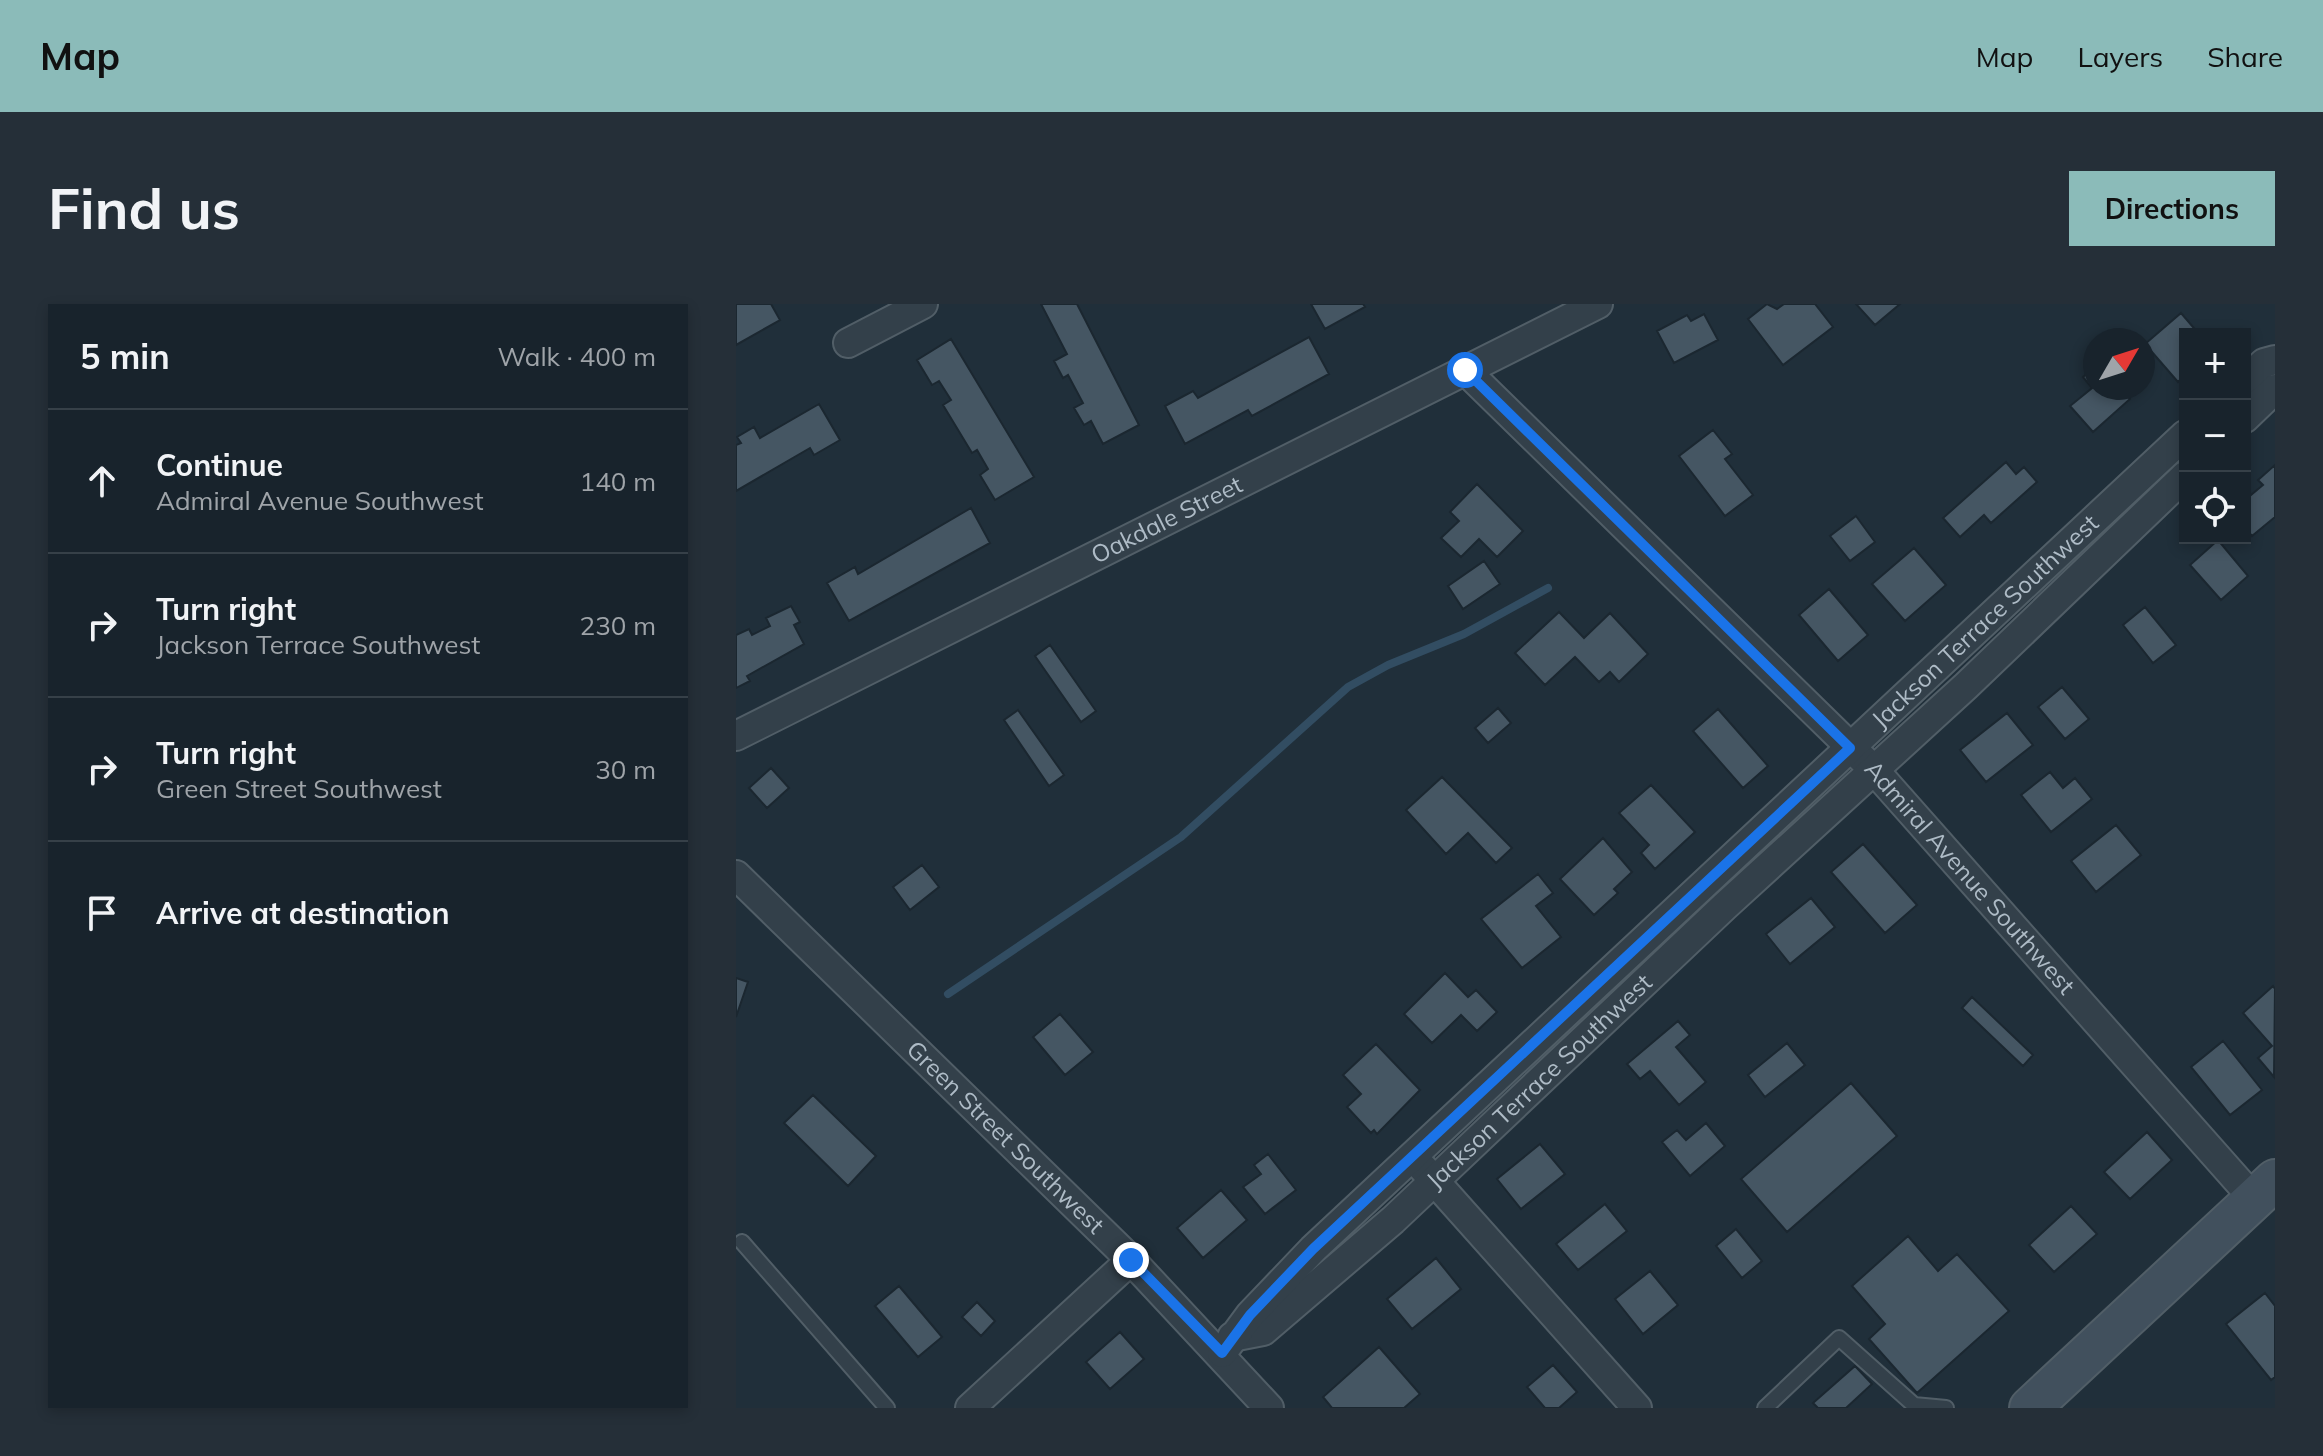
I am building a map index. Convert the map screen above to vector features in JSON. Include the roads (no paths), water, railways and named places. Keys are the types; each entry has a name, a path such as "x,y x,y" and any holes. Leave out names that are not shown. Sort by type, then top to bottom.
{"main road":[{"path":"2030,1408 2265,1189"}],"street":[{"path":"848,343 923,304"},
{"name":"Oakdale Street","path":"736,736 1598,304"},
{"path":"2251,375 2264,363 2275,360"},
{"name":"Admiral Avenue Southwest","path":"1465,370 1874,770 2265,1189"},
{"path":"2251,412 2275,389"},
{"name":"Jackson Terrace Southwest","path":"1227,1345 1313,1249 2179,441"},
{"name":"Jackson Terrace Southwest","path":"1227,1345 1263,1331 1435,1180 2179,482"},
{"name":"Green Street Southwest","path":"736,875 1131,1260 1227,1345 1269,1408"},
{"path":"1412,1156 1637,1408"},
{"path":"970,1408 1131,1260"}],"lane":[{"path":"742,1242 887,1408"},
{"path":"1765,1408 1839,1338 1914,1405 1946,1408"}],"waterway":[{"path":"948,994 1181,837 1348,687 1388,665 1464,634 1548,588"}]}
